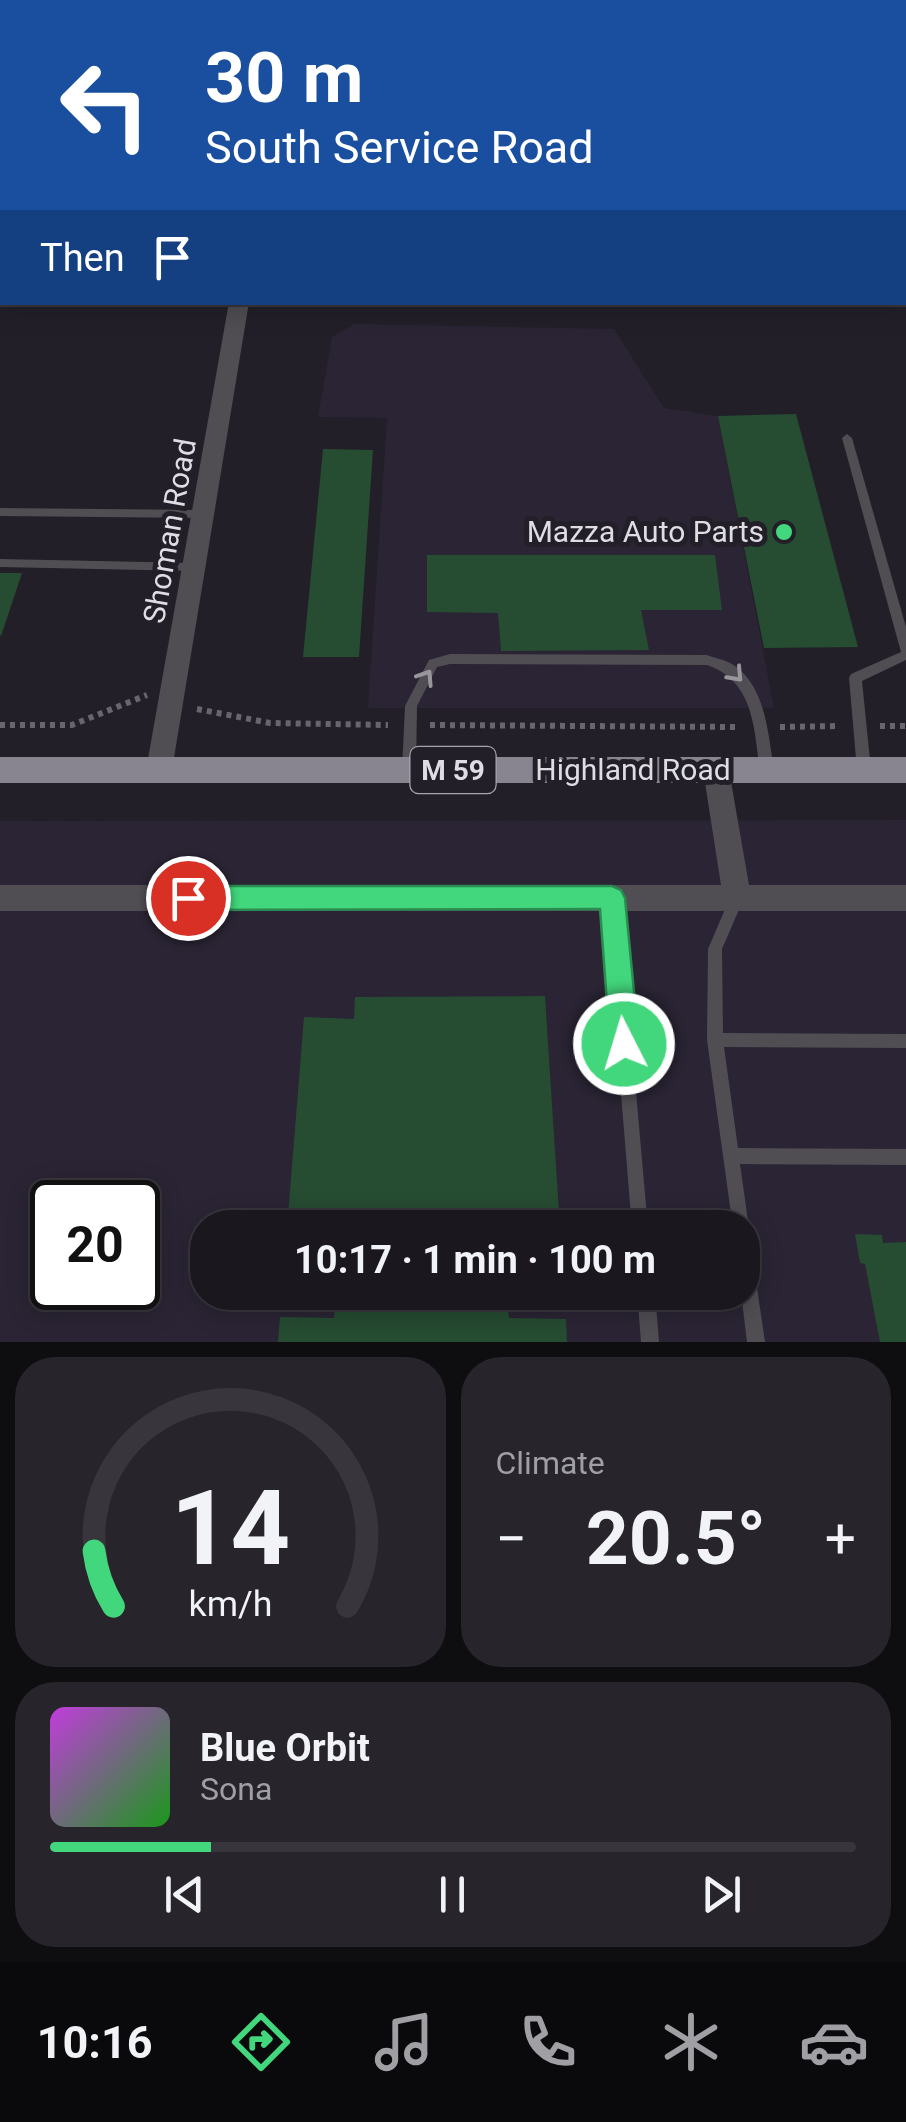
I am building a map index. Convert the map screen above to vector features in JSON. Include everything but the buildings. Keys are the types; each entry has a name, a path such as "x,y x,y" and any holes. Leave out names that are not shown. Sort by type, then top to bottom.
{"highway":[{"name":"Highland Road","path":"0,770 906,770"}],"street":[{"name":"Shoman Road","path":"158,770 238,305"},
{"path":"716,770 737,898"},
{"path":"0,898 906,898"}],"lane":[{"path":"847,438 906,652 855,678 864,770"},
{"path":"0,512 203,514"},
{"path":"0,563 194,567"},
{"path":"409,770 412,706 421,680 432,664 450,658 658,658 727,664 744,678 767,770"},
{"path":"612,898 638,1210"},
{"path":"737,898 716,949 715,1040 738,1210"},
{"path":"715,1040 906,1041"},
{"path":"731,1156 906,1157"},
{"path":"647,1310 650,1342"},
{"path":"752,1310 756,1342"}],"path":[{"path":"0,726 75,725 137,696 154,695"},
{"path":"194,708 270,723 906,726"}],"shaded area":[{"path":"354,324 614,329 664,408 718,416 774,708 368,708 387,418 318,417 332,337"},
{"path":"906,820 906,1342 0,1342 0,821"}],"place":[{"name":"Mazza Auto Parts","path":"784,532"}],"route":[{"path":"188,898 612,898 624,1044"}]}
